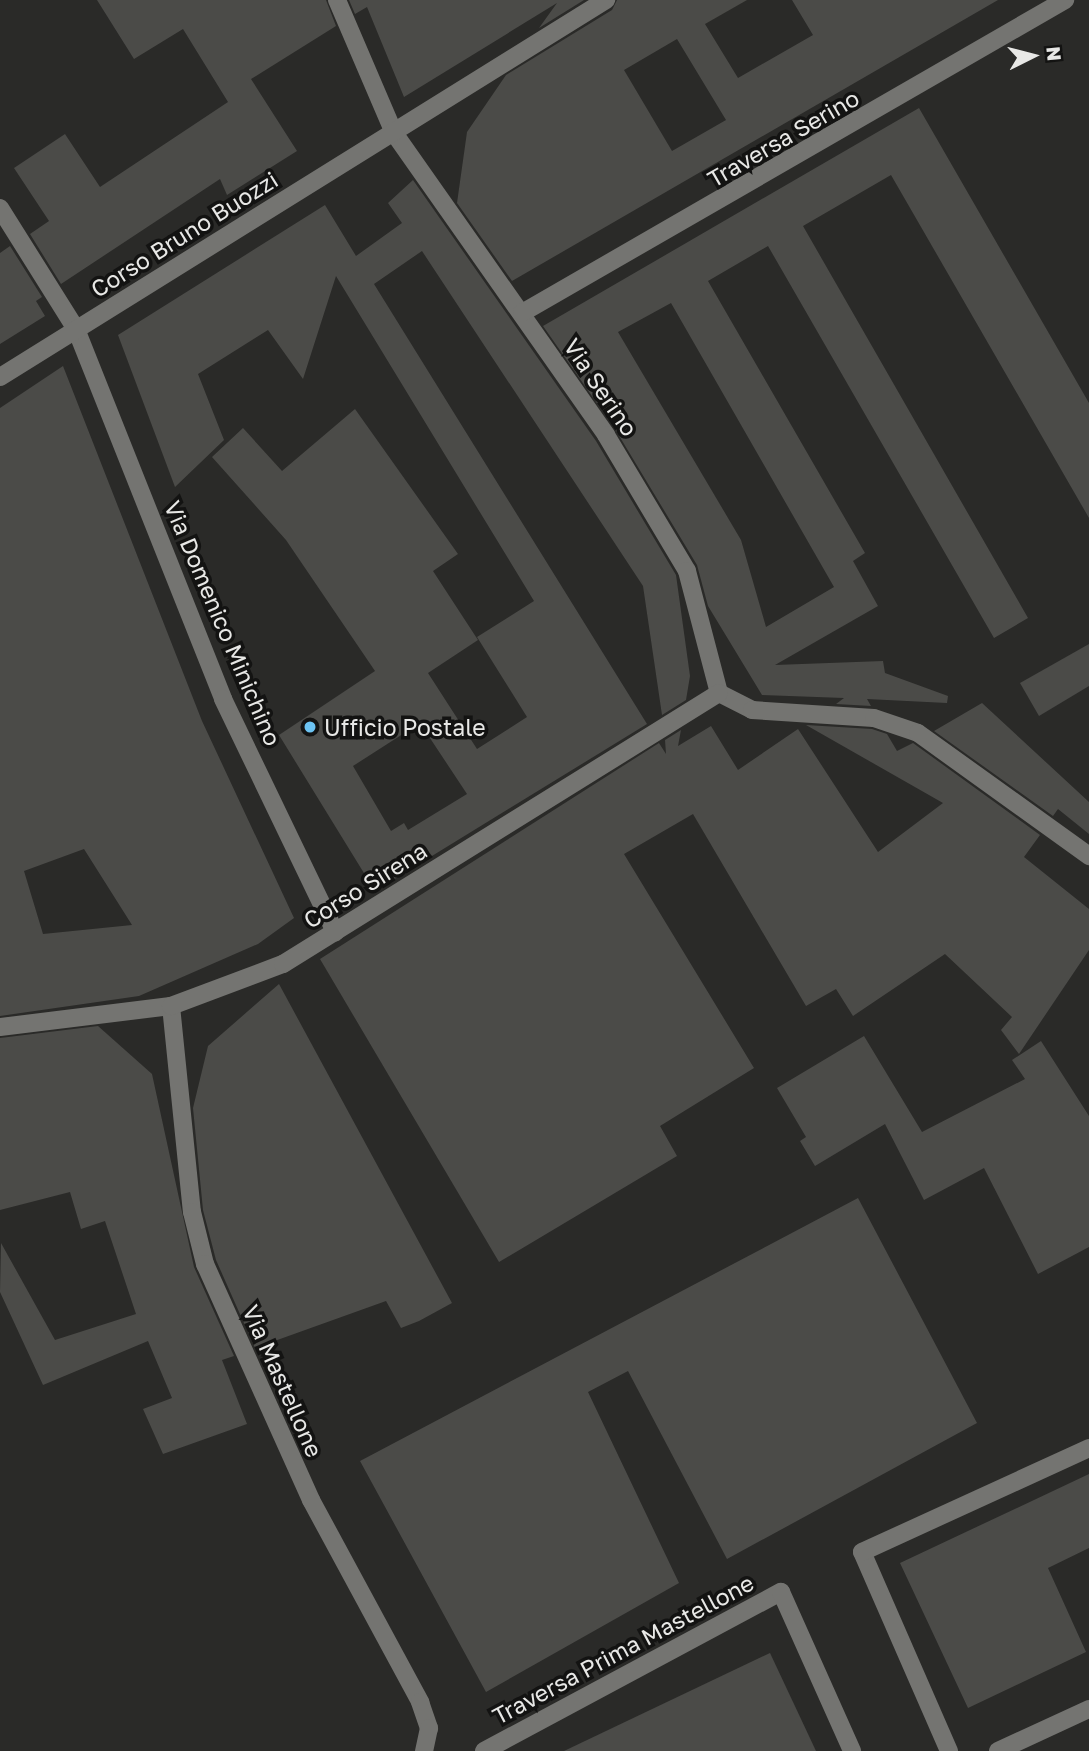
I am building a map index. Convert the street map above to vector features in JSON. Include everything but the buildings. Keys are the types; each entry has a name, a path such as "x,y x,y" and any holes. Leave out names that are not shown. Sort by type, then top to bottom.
{"street":[{"name":"Via Serino","path":"337,0 394,133 522,313 687,571 719,693"},
{"name":"Corso Bruno Buozzi","path":"0,377 606,0"},
{"name":"Traversa Serino","path":"522,313 1065,0"},
{"name":"Via Domenico Minichino","path":"0,208 76,329 223,699 335,932"},
{"path":"719,693 752,710 874,718 918,733 1089,856"},
{"name":"Corso Sirena","path":"0,1027 171,1006 283,964 719,693"},
{"name":"Via Mastellone","path":"171,1006 192,1212 205,1264 311,1500 420,1702 429,1728 424,1751"},
{"path":"949,1751 862,1552 1089,1448"},
{"name":"Traversa Prima Mastellone","path":"484,1751 781,1592 852,1751"},
{"path":"998,1751 1089,1709"}],"place":[{"name":"Ufficio Postale","path":"310,727"}]}
